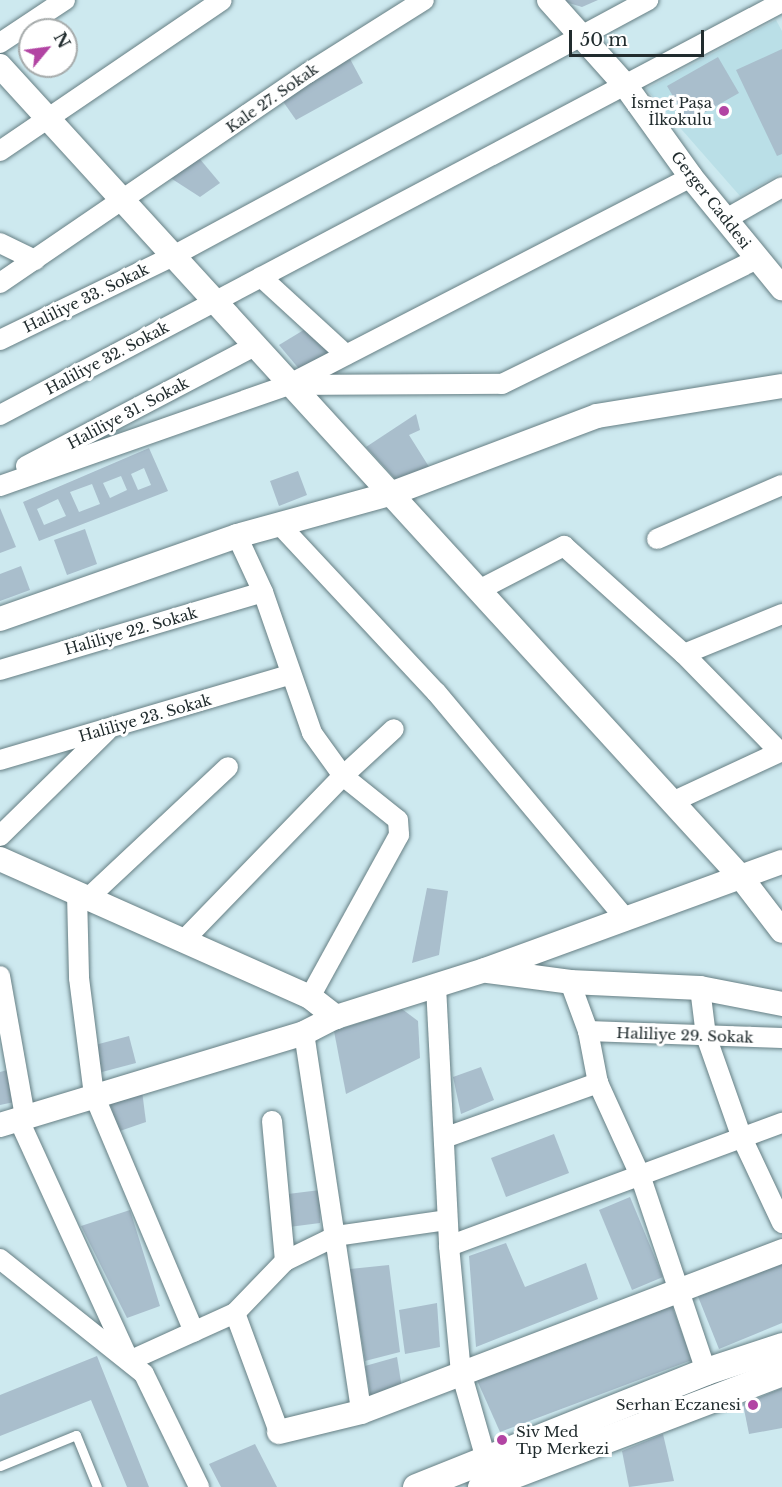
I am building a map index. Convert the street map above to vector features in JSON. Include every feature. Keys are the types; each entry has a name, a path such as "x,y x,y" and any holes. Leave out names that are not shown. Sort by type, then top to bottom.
{"main road":[{"path":"416,1487 706,1371 782,1346"},
{"path":"481,1487 782,1372"}],"street":[{"path":"0,43 65,0"},
{"path":"0,152 222,0"},
{"name":"Kale 27. Sokak","path":"0,283 123,202 308,73 424,0"},
{"name":"Gerger Caddesi","path":"549,0 625,85 691,177 782,288"},
{"name":"Haliliye 33. Sokak","path":"0,340 173,256 648,0"},
{"name":"Haliliye 32. Sokak","path":"0,415 625,85 780,7"},
{"path":"0,66 288,385 393,494 740,876 782,932"},
{"path":"0,486 288,385 691,177"},
{"path":"726,219 782,187"},
{"path":"0,243 35,260"},
{"path":"288,385 502,384 757,259"},
{"path":"261,276 346,355"},
{"name":"Haliliye 31. Sokak","path":"0,479 255,346"},
{"path":"0,619 237,536 393,494 597,416 782,386"},
{"path":"657,539 782,485"},
{"path":"280,525 436,692 624,917"},
{"path":"237,536 263,592 289,675 312,733 343,776 398,820 399,835 310,997"},
{"path":"479,590 564,546 684,654 781,752 672,802"},
{"name":"Haliliye 22. Sokak","path":"0,669 263,592"},
{"path":"684,654 782,614"},
{"name":"Haliliye 23. Sokak","path":"0,760 289,675"},
{"path":"0,836 110,727"},
{"path":"183,941 343,776 394,729"},
{"path":"194,1332 94,1095 79,978 82,897 228,767"},
{"path":"0,859 310,997 336,1017"},
{"path":"14,1120 304,1033 336,1017 485,970 624,917 782,862"},
{"path":"485,970 570,982 700,988 782,1004"},
{"path":"0,976 14,1120 129,1361"},
{"path":"570,982 588,1031 598,1083 640,1175 706,1371"},
{"path":"436,986 447,1220 461,1372 486,1459"},
{"path":"700,988 706,1036 742,1138 782,1223"},
{"name":"Haliliye 29. Sokak","path":"588,1031 782,1038"},
{"path":"304,1033 361,1412"},
{"path":"444,1138 598,1083"},
{"path":"272,1121 285,1261"},
{"path":"449,1246 782,1123"},
{"path":"129,1361 235,1313 285,1261 336,1236 447,1220"},
{"path":"235,1313 279,1432 361,1412 782,1251"},
{"path":"1,1263 144,1374 199,1487"}],"lane":[{"path":"0,1466 76,1435 98,1487"}],"shaded area":[{"name":"İsmet Paşa İlkokulu","path":"776,20 782,31 782,173 740,196 646,89"}],"building":[{"path":"559,0 598,0 582,7"},
{"path":"782,49 782,154 777,156 736,70"},
{"path":"349,57 363,83 296,120 282,100"},
{"path":"718,57 739,93 688,122 667,86"},
{"path":"199,158 220,183 200,197 169,177"},
{"path":"307,328 331,353 300,370 279,345"},
{"path":"416,414 420,430 409,435 431,470 399,483 366,447"},
{"path":"149,448 168,491 39,541 23,502","holes":["144,468 151,485 138,490 131,474","121,476 127,490 110,498 103,483","92,484 100,504 79,512 70,492","58,499 66,516 44,525 37,509"]},
{"path":"298,471 307,495 279,506 270,481"},
{"path":"0,508 16,547 0,553"},
{"path":"85,529 97,564 67,575 54,540"},
{"path":"21,566 30,590 0,601 0,574"},
{"path":"427,888 448,891 439,955 412,963"},
{"path":"402,1009 418,1021 420,1058 346,1094 334,1031"},
{"path":"129,1036 136,1063 102,1072 95,1045"},
{"path":"481,1067 494,1100 461,1114 453,1077"},
{"path":"11,1069 19,1101 0,1105 0,1072"},
{"path":"142,1091 146,1122 117,1132 109,1099"},
{"path":"554,1134 569,1173 506,1197 491,1158"},
{"path":"320,1190 320,1223 289,1227 288,1194"},
{"path":"630,1197 663,1277 632,1290 599,1210"},
{"path":"130,1210 160,1306 127,1318 81,1226"},
{"path":"506,1243 525,1287 586,1263 598,1299 476,1347 469,1256"},
{"path":"782,1260 782,1323 719,1349 697,1294"},
{"path":"389,1265 400,1352 365,1361 350,1269"},
{"path":"437,1303 440,1347 405,1354 399,1310"},
{"path":"671,1303 692,1360 500,1432 476,1378"},
{"path":"97,1356 149,1487 127,1487 91,1400 0,1436 0,1395"},
{"path":"397,1357 402,1388 371,1398 365,1366"},
{"path":"782,1388 782,1428 749,1434 743,1404"},
{"path":"663,1434 674,1481 629,1487 622,1451"},
{"path":"255,1444 277,1487 221,1487 209,1464"}],"place":[{"name":"İsmet Paşa İlkokulu","path":"724,111"},
{"name":"Serhan Eczanesi","path":"753,1405"},
{"name":"Siv Med Tıp Merkezi","path":"502,1440"}]}
